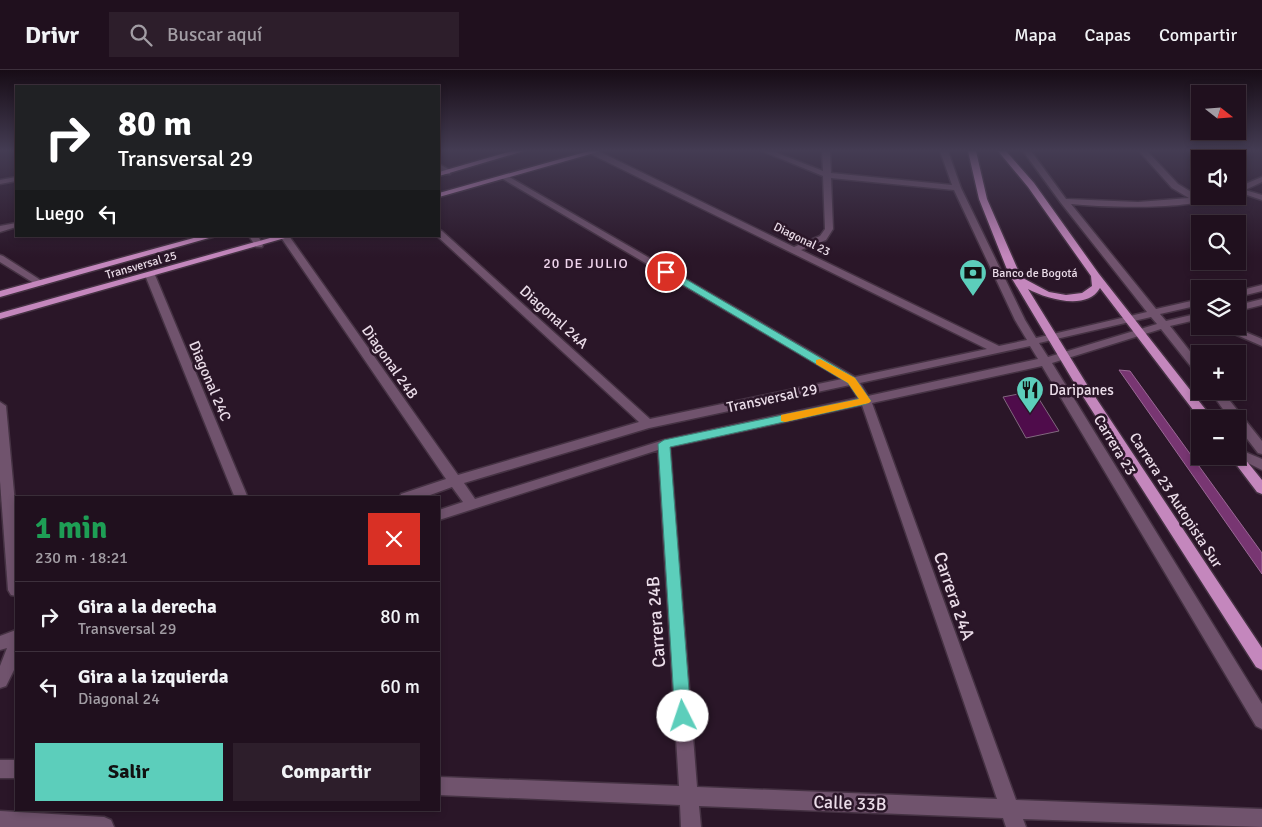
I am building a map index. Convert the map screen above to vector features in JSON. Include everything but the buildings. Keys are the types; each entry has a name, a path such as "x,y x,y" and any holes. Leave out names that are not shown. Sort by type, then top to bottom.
{"main road":[{"path":"440,195 471,186"},
{"path":"979,186 982,199 1012,272 1064,355"},
{"path":"1032,186 1096,276 1200,410"},
{"name":"Transversal 25","path":"0,294 208,237"},
{"name":"Transversal 25","path":"0,316 150,276 256,240 285,237"},
{"path":"1012,272 1036,290 1067,298 1081,297 1094,291 1097,286 1096,276"},
{"name":"Carrera 23 Autopista Sur","path":"1064,355 1262,662"},
{"path":"1243,465 1262,489"}],"street":[{"path":"522,186 852,380"},
{"name":"Diagonal 23","path":"667,186 998,350"},
{"path":"796,250 823,238 829,229 827,186"},
{"path":"941,186 958,188"},
{"path":"1053,186 1191,360"},
{"path":"1175,186 1191,196"},
{"name":"Carrera 23","path":"958,188 1033,342 1047,361 1262,720"},
{"path":"1246,193 1262,198"},
{"path":"1064,201 1129,206 1191,200"},
{"path":"0,229 15,225"},
{"name":"Diagonal 24A","path":"440,234 648,424"},
{"name":"Diagonal 24B","path":"285,237 471,504"},
{"path":"0,258 40,283"},
{"name":"Diagonal 24C","path":"150,276 241,496"},
{"path":"1246,292 1262,288"},
{"path":"1246,306 1262,302"},
{"name":"Transversal 29","path":"412,496 455,481 648,424 998,350 1191,304"},
{"name":"Transversal 29","path":"440,515 664,444 1047,361 1139,331 1191,318"},
{"path":"1242,335 1262,344"},
{"name":"Carrera 24A","path":"852,380 866,401 1008,809 1016,827"},
{"path":"0,406 15,578"},
{"path":"1246,430 1262,450"},
{"name":"Carrera 24B","path":"664,444 691,827"},
{"path":"1246,457 1262,465"},
{"path":"0,643 15,637"},
{"path":"5,674 15,648"},
{"path":"0,769 15,769"},
{"name":"Calle 33B","path":"440,786 1262,819"},
{"path":"0,821 104,827"}],"shaded area":[{"path":"1119,370 1130,371 1191,455 1191,465 1198,465 1262,553 1262,574"}],"slow traffic":[{"path":"785,418 866,401 852,380 820,362"}],"place":[{"name":"Banco de Bogotá","path":"973,297"},
{"name":"Daripanes","path":"1030,414"}],"district":[{"name":"20 DE JULIO","path":"586,263"}],"route":[{"path":"666,272 852,380 866,401 664,444 683,716"}]}
